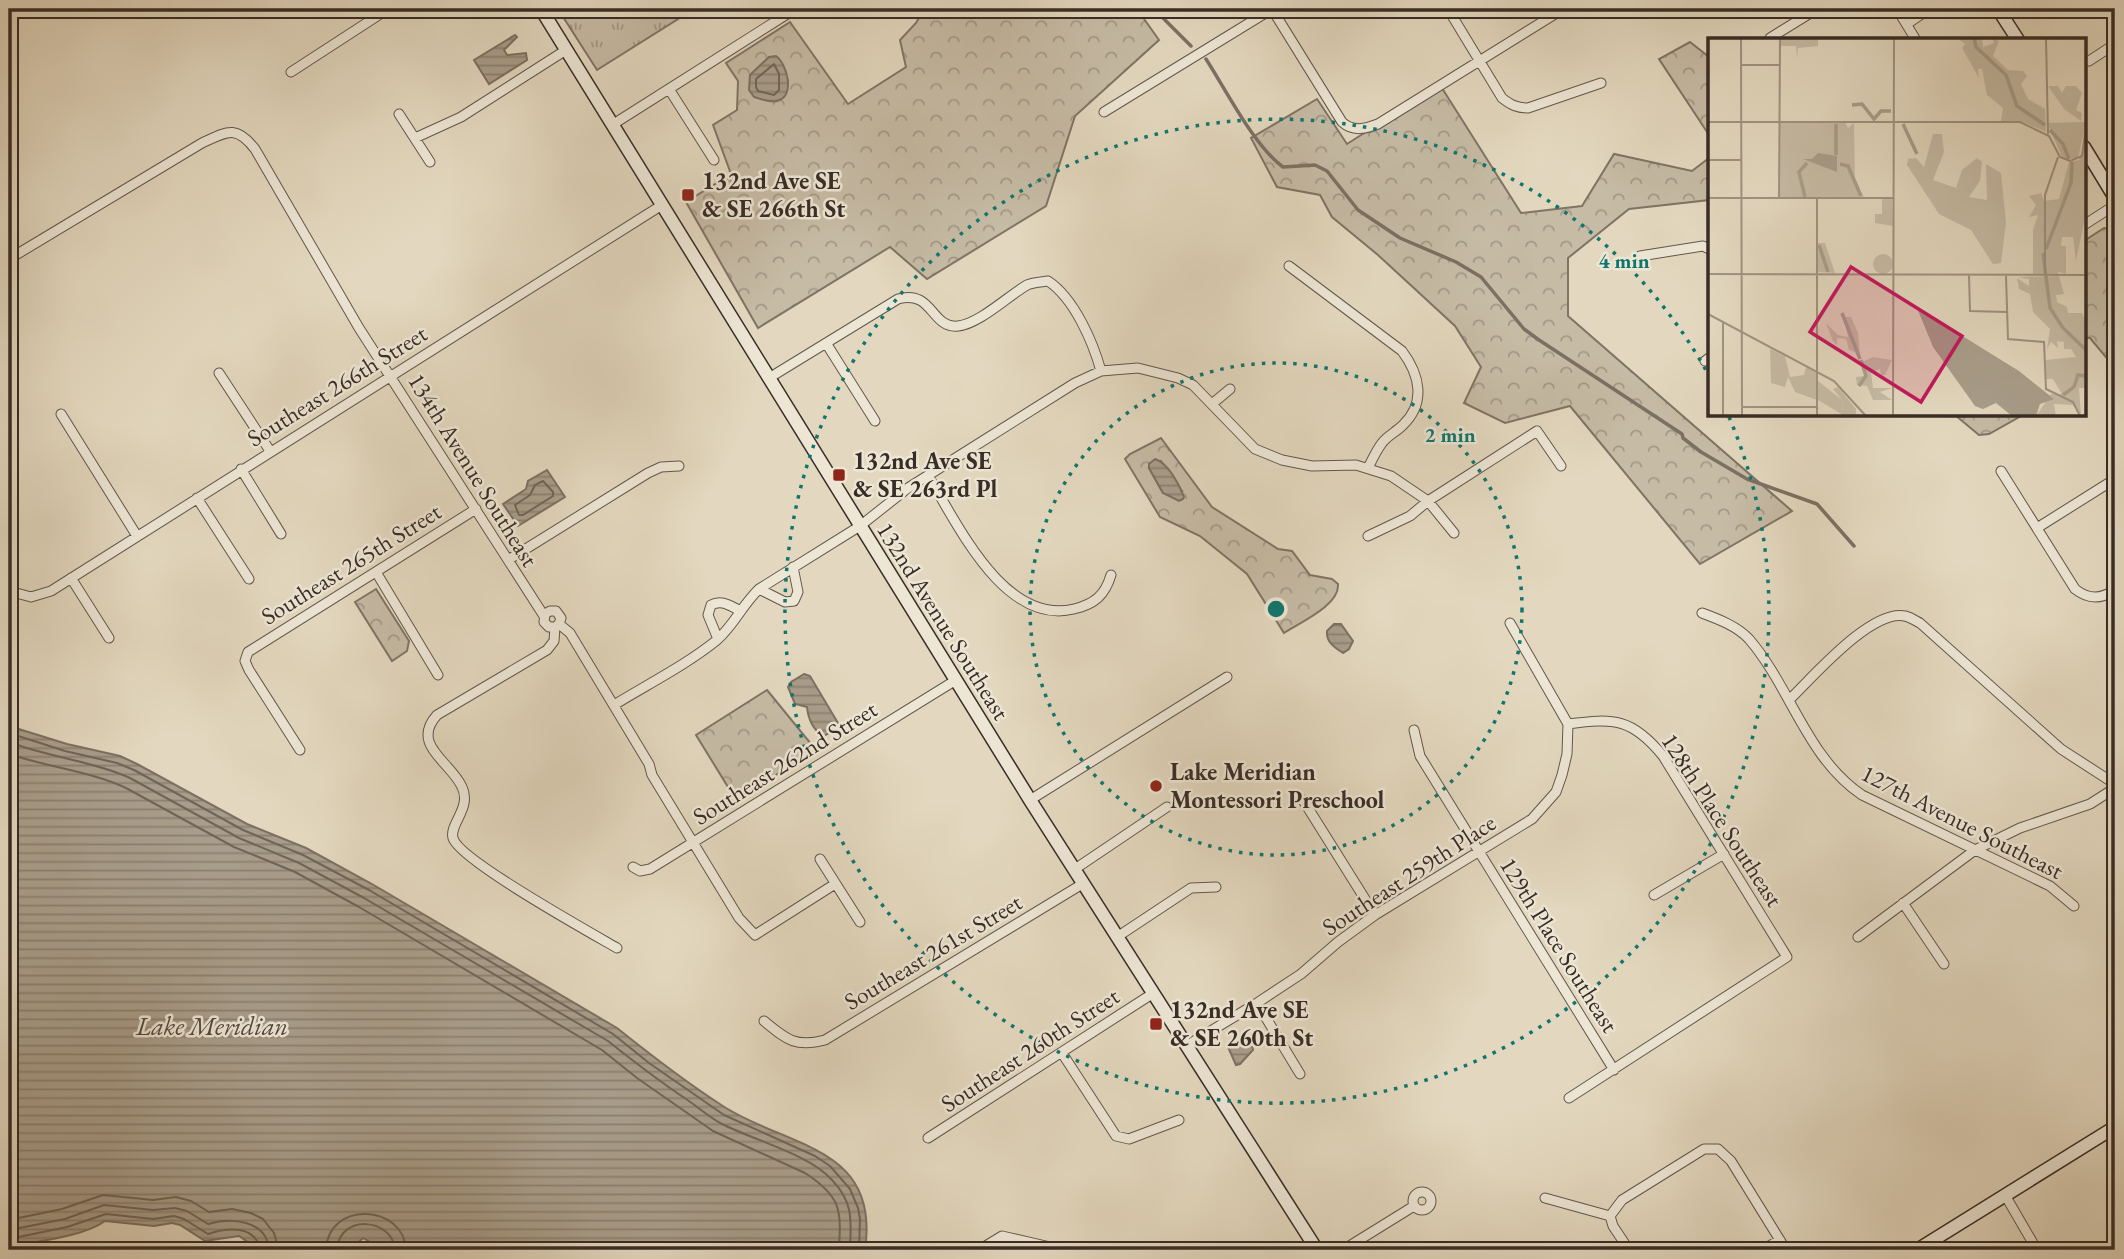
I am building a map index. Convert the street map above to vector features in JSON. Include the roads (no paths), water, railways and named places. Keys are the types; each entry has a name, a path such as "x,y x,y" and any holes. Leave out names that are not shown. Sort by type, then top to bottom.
{"main road":[{"name":"132nd Avenue Southeast","path":"541,9 1030,800 1317,1250"},
{"path":"1998,9 2017,38"},
{"path":"2086,150 2115,198"},
{"path":"1917,1250 2115,1127"}],"street":[{"path":"291,72 388,9"},
{"path":"612,125 795,9"},
{"path":"1104,112 1272,9 1342,122 1348,127 1358,129 1378,124 1563,9"},
{"path":"1448,9 1502,97 1520,108 1541,104 1601,83"},
{"path":"1770,38 1817,9"},
{"path":"1897,9 1915,38"},
{"path":"1906,24 1929,9"},
{"path":"2090,61 2115,44"},
{"path":"415,138 461,117 566,50"},
{"path":"669,89 714,160"},
{"path":"400,114 430,162"},
{"name":"134th Avenue Southeast","path":"9,259 202,143 224,133 236,132 245,136 359,328 544,616 547,626 557,626 570,633 739,918 755,935 835,884"},
{"name":"Southeast 266th Street","path":"9,591 31,597 51,591 270,450 662,205"},
{"path":"2086,224 2115,205"},
{"path":"1640,256 1703,246 1708,248"},
{"path":"1289,266 1402,351 1419,382 1415,412 1383,442 1368,468"},
{"path":"769,379 898,299 908,296 920,299 941,321 955,327 968,323 1030,284 1048,281 1061,289 1094,346 1101,371"},
{"path":"826,343 875,421"},
{"path":"614,705 718,639 759,589 860,526 887,503 928,476 1075,383 1101,371 1138,368 1160,372 1193,386 1255,449 1282,460 1312,466 1356,465 1391,477 1428,501 1454,533"},
{"path":"219,373 270,450"},
{"path":"1212,404 1230,388"},
{"path":"61,414 137,536"},
{"path":"1368,536 1410,516 1428,501 1536,431 1561,466"},
{"path":"508,560 648,473 661,467 679,466"},
{"path":"242,469 281,534"},
{"path":"2001,471 2075,589 2087,597 2100,598 2115,590"},
{"path":"928,476 985,567 1005,588 1021,599 1063,612 1079,608 1106,591 1111,575"},
{"path":"2037,528 2115,479"},
{"path":"197,498 249,579"},
{"name":"Southeast 265th Street","path":"300,750 249,670 245,661 248,652 475,509"},
{"path":"759,589 785,602 794,601 798,592 793,567"},
{"path":"376,572 438,675"},
{"path":"71,578 109,638"},
{"path":"718,639 708,615 711,606 717,602 723,603 741,611"},
{"name":"134th Avenue Southeast","path":"544,616 547,612 556,611 560,616 557,626"},
{"name":"127th Avenue Southeast","path":"1702,612 1730,625 1748,638 1789,700 1812,742 1846,784 1862,795 2050,886 2074,906"},
{"path":"1789,700 1862,630 1882,618 1906,616 1920,623 2060,749 2115,786 2090,804 2020,828 1975,850 1858,937"},
{"path":"1510,623 1568,724"},
{"path":"557,626 554,641 547,650 437,715 427,728 427,735 437,757 462,787 464,805 453,829 453,838 458,846 480,865 617,948"},
{"path":"1030,800 1227,677"},
{"name":"Southeast 262nd Street","path":"632,867 640,871 650,870 956,680"},
{"name":"128th Place Southeast","path":"1568,724 1602,720 1619,722 1651,742 1787,957 1614,1070"},
{"name":"Southeast 259th Place","path":"1186,1046 1300,974 1375,915 1532,819 1556,792 1567,754 1568,724"},
{"name":"129th Place Southeast","path":"1415,730 1420,756 1614,1070"},
{"path":"1303,800 1375,915"},
{"path":"1075,869 1167,807"},
{"path":"1654,895 1724,855"},
{"path":"820,859 860,922"},
{"name":"Southeast 261st Street","path":"764,1021 783,1037 800,1044 825,1040 1084,883"},
{"path":"1117,937 1191,888 1216,887"},
{"path":"1903,903 1944,964"},
{"name":"Southeast 260th Street","path":"928,1138 1152,994"},
{"path":"1257,1003 1300,1074"},
{"path":"1062,1053 1116,1136 1129,1139 1179,1121"},
{"path":"1569,1098 1614,1070"},
{"path":"1610,1216 1622,1200 1692,1156 1704,1149 1718,1149 1731,1161 1786,1250"},
{"path":"2005,1195 2037,1250"},
{"path":"1545,1198 1610,1216"},
{"path":"1343,1250 1414,1206"},
{"path":"1610,1216 1613,1226 1629,1250"},
{"path":"979,1250 1002,1236 1063,1250"},
{"path":"1762,1250 1780,1240"}],"water":[{"path":"515,35 517,37 504,50 507,55 526,53 527,60 489,84 474,60"},
{"path":"776,56 786,72 786,93 777,101 754,97 749,90 750,75 769,57"},
{"path":"1155,459 1172,475 1183,499 1179,501 1163,493 1149,468 1149,464"},
{"path":"547,470 565,497 518,526 503,504 526,489 528,481"},
{"path":"1334,624 1341,624 1353,641 1343,653 1328,638 1327,631"},
{"path":"804,674 810,676 838,723 836,729 824,736 812,724 807,707 795,704 788,687"},
{"name":"Lake Meridian","path":"9,726 67,744 120,756 247,824 306,848 617,1028 670,1070 726,1108 826,1155 845,1170 859,1190 866,1216 865,1250 384,1250 363,1238 350,1250 259,1250 239,1236 205,1241 172,1223 154,1226 105,1221 72,1235 9,1247"},
{"path":"1234,1041 1249,1042 1253,1050 1236,1065 1228,1047"}],"waterway":[{"path":"1154,9 1191,46"},
{"path":"1206,59 1251,132 1283,167 1315,165 1327,171 1358,210 1400,238 1456,262 1481,277 1524,329 1539,340 1682,434 1683,438 1701,452 1747,479 1817,504 1854,546"}],"place":[{"name":"132nd Ave SE & SE 266th St","path":"688,195"},
{"name":"132nd Ave SE & SE 263rd Pl","path":"839,475"},
{"name":"Lake Meridian Montessori Preschool","path":"1156,786"},
{"name":"132nd Ave SE & SE 260th St","path":"1156,1024"}]}
